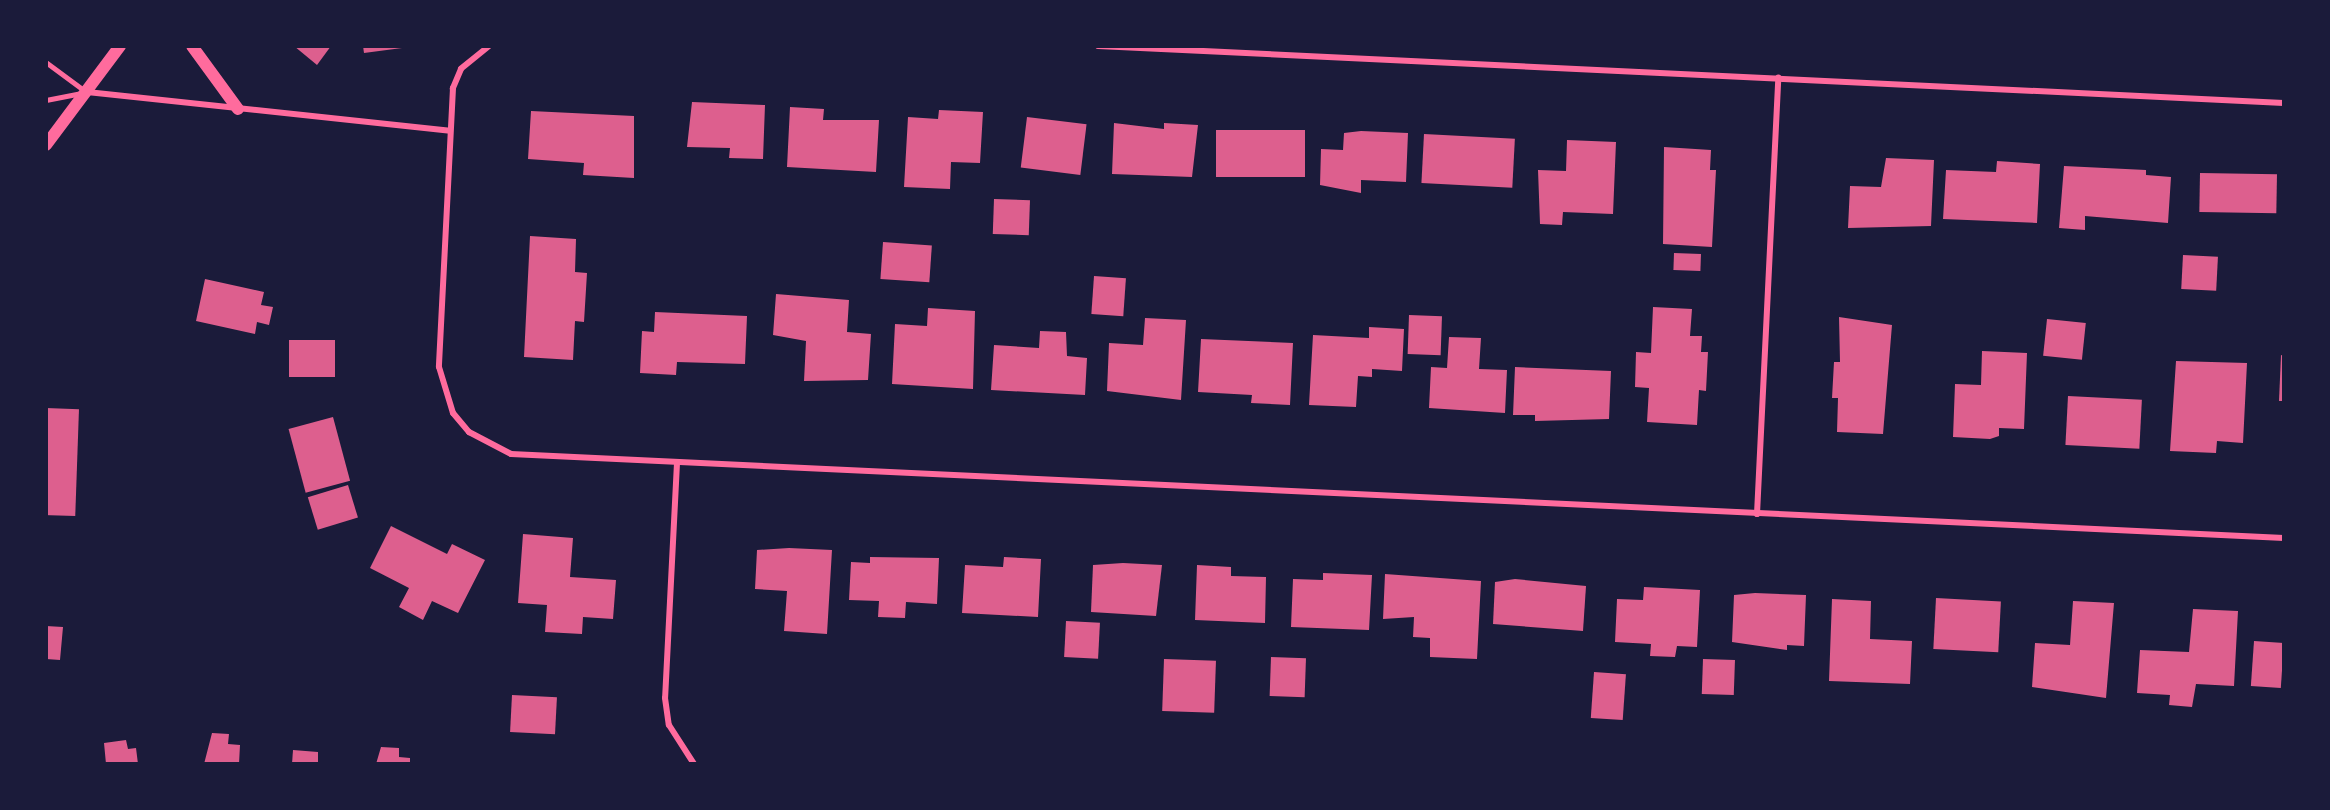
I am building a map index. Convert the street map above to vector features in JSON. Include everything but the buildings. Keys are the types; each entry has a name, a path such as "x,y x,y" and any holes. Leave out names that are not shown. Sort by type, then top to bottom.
{"main road":[{"path":"46,145 120,46"},
{"path":"192,46 238,109"}],"street":[{"path":"489,46 461,69 453,88 439,368 453,413 469,432 511,454 2283,538"},
{"path":"1098,46 2283,103"},
{"path":"1757,514 1778,78"},
{"path":"87,92 450,132"},
{"path":"677,463 665,698 669,725 694,764"}],"lane":[{"path":"46,62 87,92"},
{"path":"46,100 87,92"}]}
